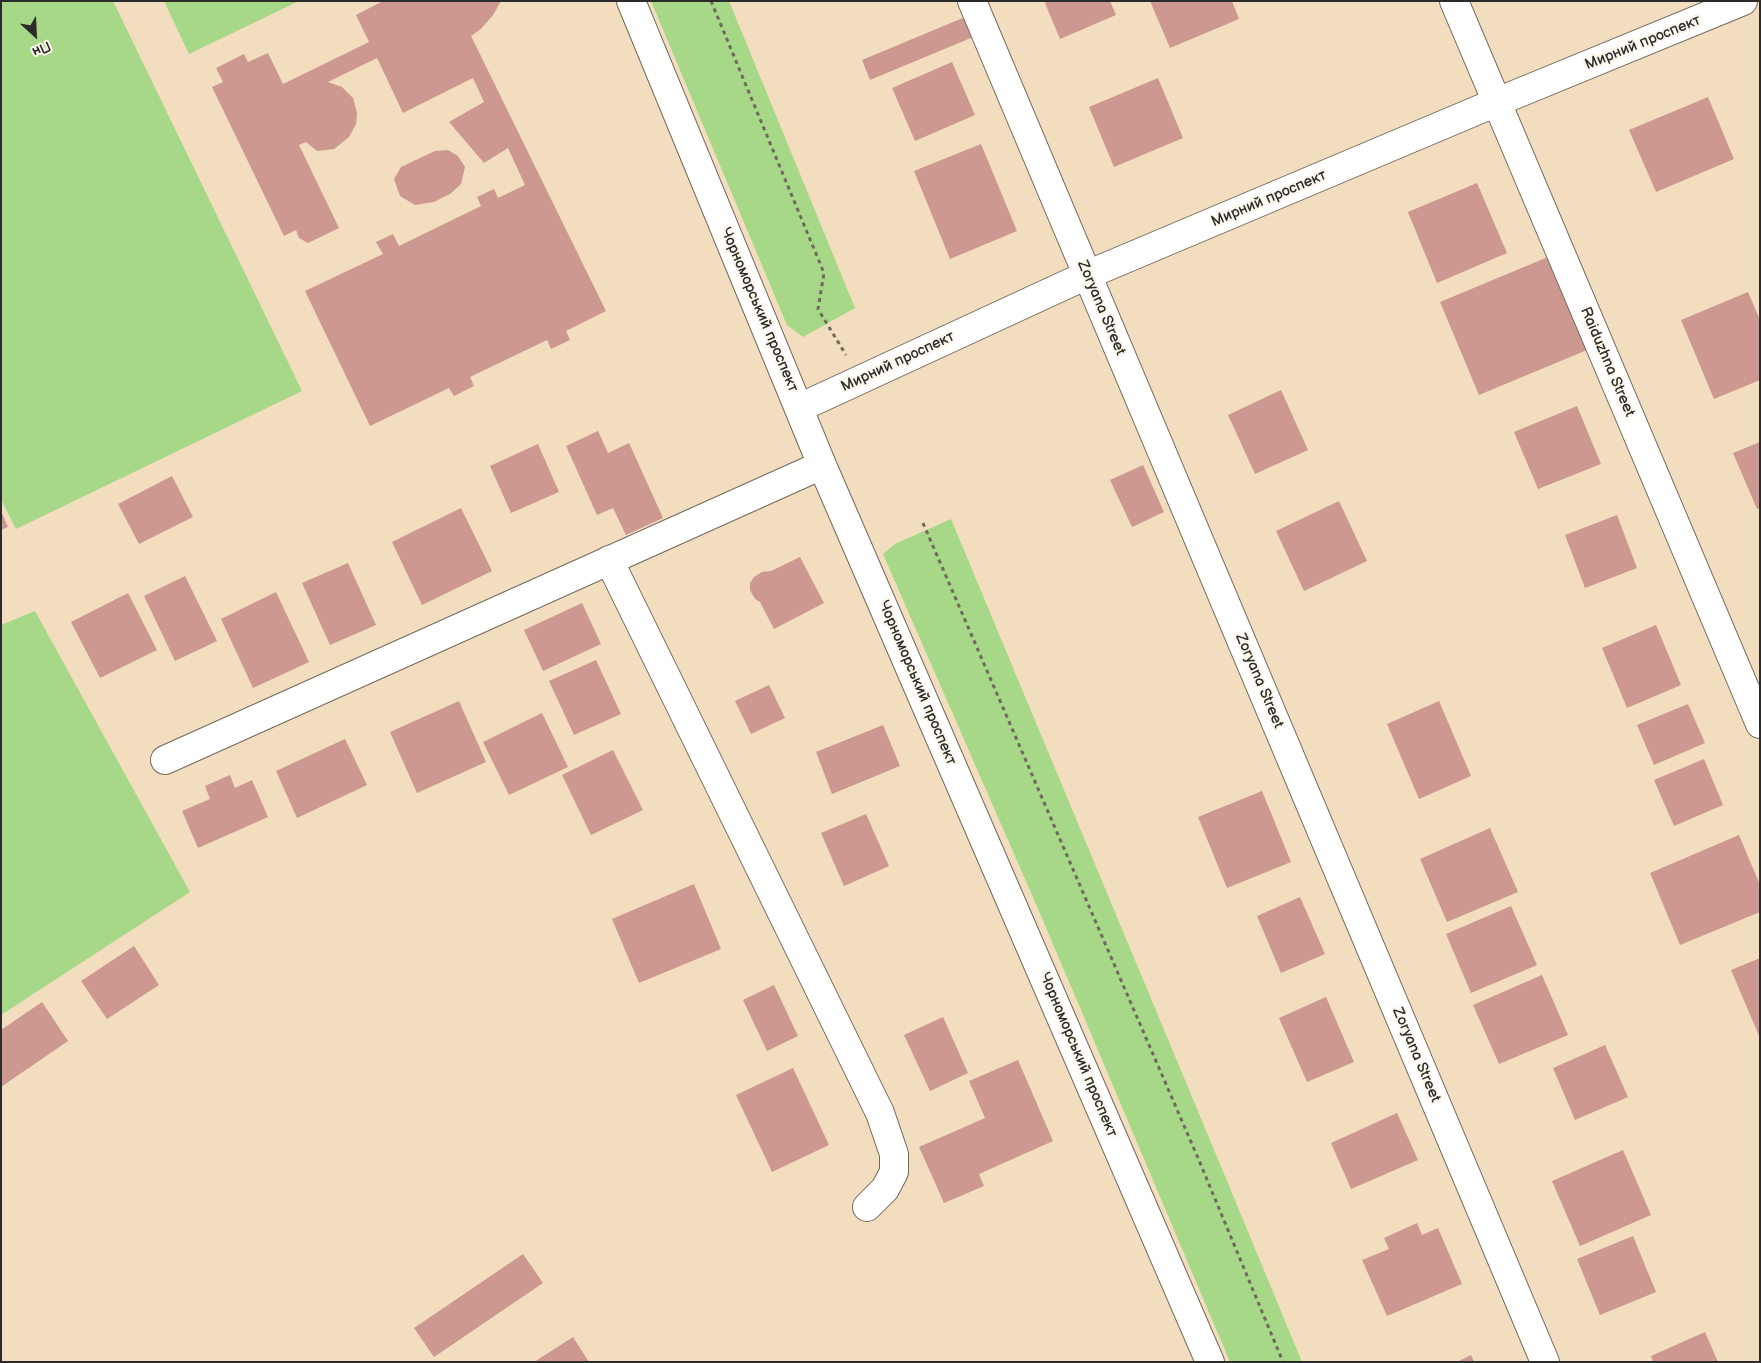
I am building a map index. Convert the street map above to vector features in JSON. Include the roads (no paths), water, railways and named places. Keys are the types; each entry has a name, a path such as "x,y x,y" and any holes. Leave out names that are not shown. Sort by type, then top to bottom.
{"street":[{"name":"Чорноморський проспект","path":"631,1 800,408 822,466 1210,1362"},
{"name":"Zoryana Street","path":"972,1 1545,1362"},
{"name":"Raiduzhna Street","path":"1454,1 1760,724"},
{"name":"Мирний проспект","path":"800,408 1088,275 1497,102 1743,1"},
{"path":"165,760 608,560 822,466"},
{"path":"608,560 880,1113 894,1154 894,1172 885,1189 867,1206"}]}
